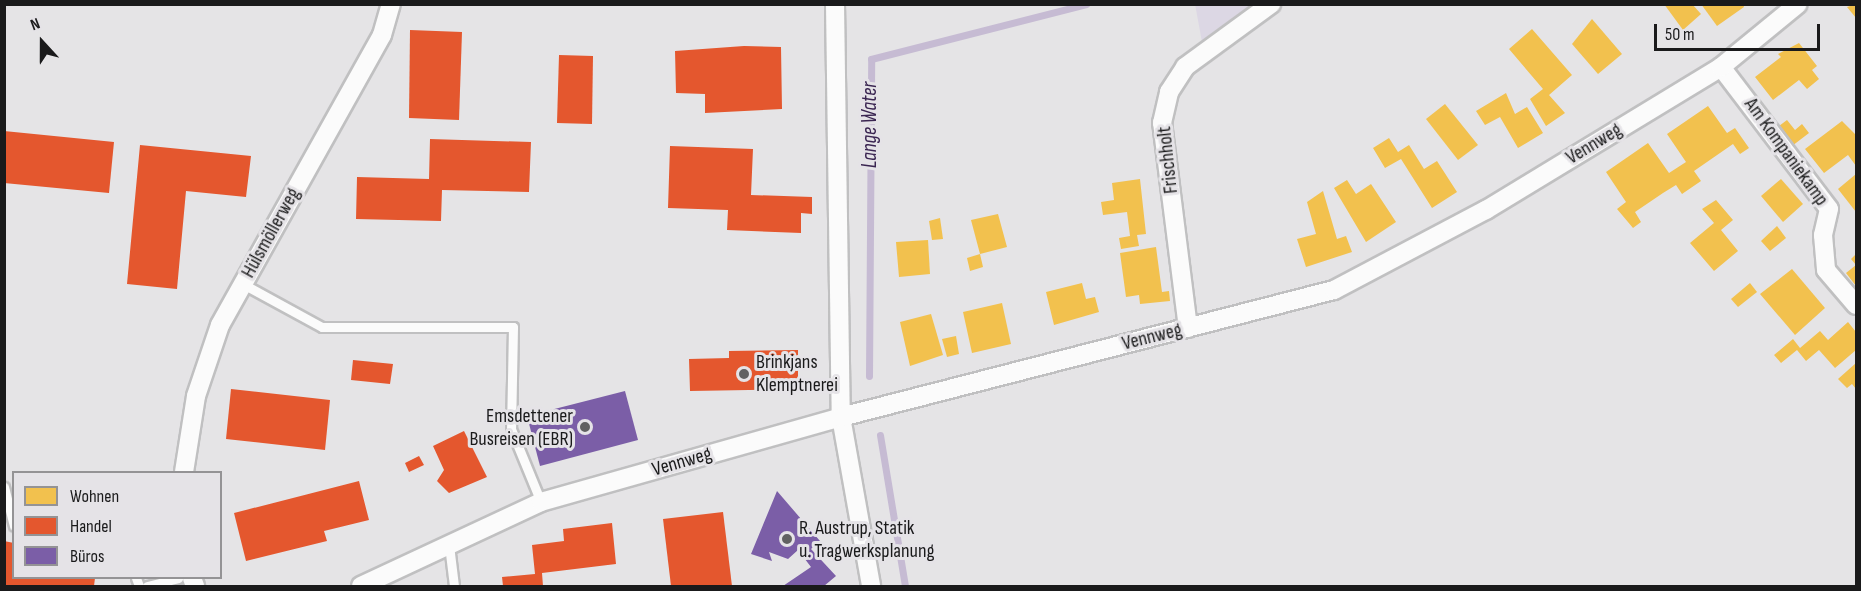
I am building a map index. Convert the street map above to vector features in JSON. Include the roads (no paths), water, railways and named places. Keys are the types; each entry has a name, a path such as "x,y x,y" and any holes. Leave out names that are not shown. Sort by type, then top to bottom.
{"street":[{"name":"Hülsmöllerweg","path":"184,471 196,396 220,325 382,36 391,4"},
{"path":"835,4 842,417 871,586"},
{"name":"Frischholt","path":"1188,328 1162,123 1169,92 1185,67 1271,4"},
{"name":"Vennweg","path":"361,586 541,502 842,417 1334,290 1486,210 1721,67 1798,4"},
{"name":"Am Kompaniekamp","path":"1721,67 1829,209 1823,235 1826,270 1857,305"}],"lane":[{"path":"243,284 322,327 513,327 511,429 541,502"},
{"path":"4,487 12,518"},
{"path":"449,545 454,586"},
{"path":"147,586 174,579"}],"waterway":[{"name":"Lange Water","path":"869,376 871,59 1086,4"},
{"name":"Lange Water","path":"880,435 905,586"}],"place":[{"name":"Brinkjans Klemptnerei","path":"744,374"},
{"name":"Emsdettener Busreisen (EBR)","path":"585,427"},
{"name":"R. Austrup, Statik u. Tragwerksplanung","path":"787,539"}]}
